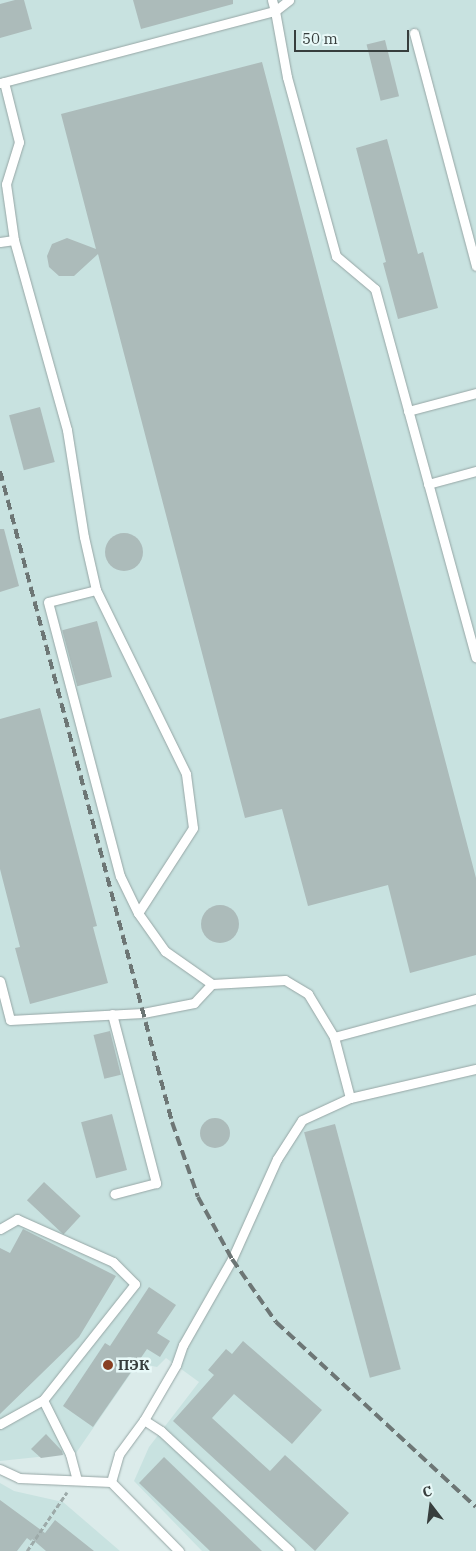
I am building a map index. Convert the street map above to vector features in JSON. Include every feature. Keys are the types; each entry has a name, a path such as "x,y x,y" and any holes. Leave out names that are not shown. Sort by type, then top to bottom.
{"lane":[{"path":"272,0 287,77 336,256 375,289 476,657"},
{"path":"138,913 193,828 186,774 96,590 84,537 68,430 14,240 6,184 18,142 2,82 275,11 289,0"},
{"path":"414,33 476,266"},
{"path":"0,242 14,240"},
{"path":"408,411 476,393"},
{"path":"428,484 476,471"},
{"path":"96,590 48,602 120,876 138,913 165,951 212,984 285,980 308,994 334,1037 350,1098"},
{"path":"0,981 10,1020 143,1013 194,1003 212,984"},
{"path":"334,1037 476,1000"},
{"path":"112,1014 156,1183 114,1194"},
{"path":"111,1482 119,1454 144,1420 232,1260 277,1159 302,1120 350,1098 476,1069"},
{"path":"0,1230 17,1219 113,1262 135,1284 43,1400 0,1424"},
{"path":"43,1400 70,1454 79,1481"},
{"path":"144,1420 161,1431 290,1551"},
{"path":"0,1469 19,1478 111,1482 179,1551"}],"path":[{"path":"27,1551 71,1486 79,1481"}],"shaded area":[{"path":"0,0 476,0 476,1551 202,1551 134,1481 149,1447 199,1382 166,1358 157,1367 138,1363 76,1453 0,1461"},
{"path":"0,1483 14,1491 63,1502 120,1551 0,1551"}],"building":[{"path":"24,0 32,29 0,38 0,4"},
{"path":"133,0 233,0 233,4 141,29"},
{"path":"385,40 399,96 381,101 367,45"},
{"path":"262,62 476,878 476,955 410,973 388,885 308,906 282,809 245,818 98,254 74,276 59,276 49,267 47,256 52,244 67,238 96,249 61,114"},
{"path":"387,139 418,254 423,252 438,308 398,319 383,263 386,262 356,148"},
{"path":"40,407 55,462 24,470 9,415"},
{"path":"0,529 4,529 19,586 0,592"},
{"path":"124,533 131,534 137,539 142,545 142,559 137,565 131,570 124,571 117,570 111,565 106,559 105,552 106,545 111,539 117,534"},
{"path":"97,621 112,677 77,686 62,630"},
{"path":"40,708 97,926 93,927 108,983 30,1004 15,948 20,947 0,869 0,719"},
{"path":"220,905 227,906 233,911 238,917 238,931 233,937 227,942 220,943 213,942 207,937 202,931 201,924 202,917 207,911 213,906"},
{"path":"110,1031 121,1075 104,1079 94,1035"},
{"path":"112,1114 127,1170 96,1178 81,1122"},
{"path":"215,1118 221,1119 229,1127 229,1139 221,1147 215,1148 209,1147 201,1139 200,1133 201,1127 209,1119"},
{"path":"335,1124 401,1369 370,1378 304,1132"},
{"path":"44,1182 81,1216 64,1234 27,1200"},
{"path":"23,1229 116,1276 79,1337 0,1414 0,1248 10,1253"},
{"path":"149,1287 176,1305 157,1333 170,1341 160,1357 147,1349 93,1427 63,1406 105,1343 110,1346"},
{"path":"243,1341 322,1410 292,1444 234,1394 212,1418 270,1471 285,1455 349,1513 315,1551 173,1421 214,1375 208,1370 226,1349 232,1354"},
{"path":"46,1434 62,1451 63,1455 41,1458 31,1449"},
{"path":"164,1457 262,1551 210,1551 139,1483"},
{"path":"0,1500 45,1533 55,1520 94,1551 46,1551 32,1539 31,1541 27,1538 17,1551 0,1551"}],"railway":[{"path":"0,471 172,1122 198,1197 232,1259 276,1322 476,1507"}],"place":[{"name":"ПЭК","path":"108,1365"}]}
